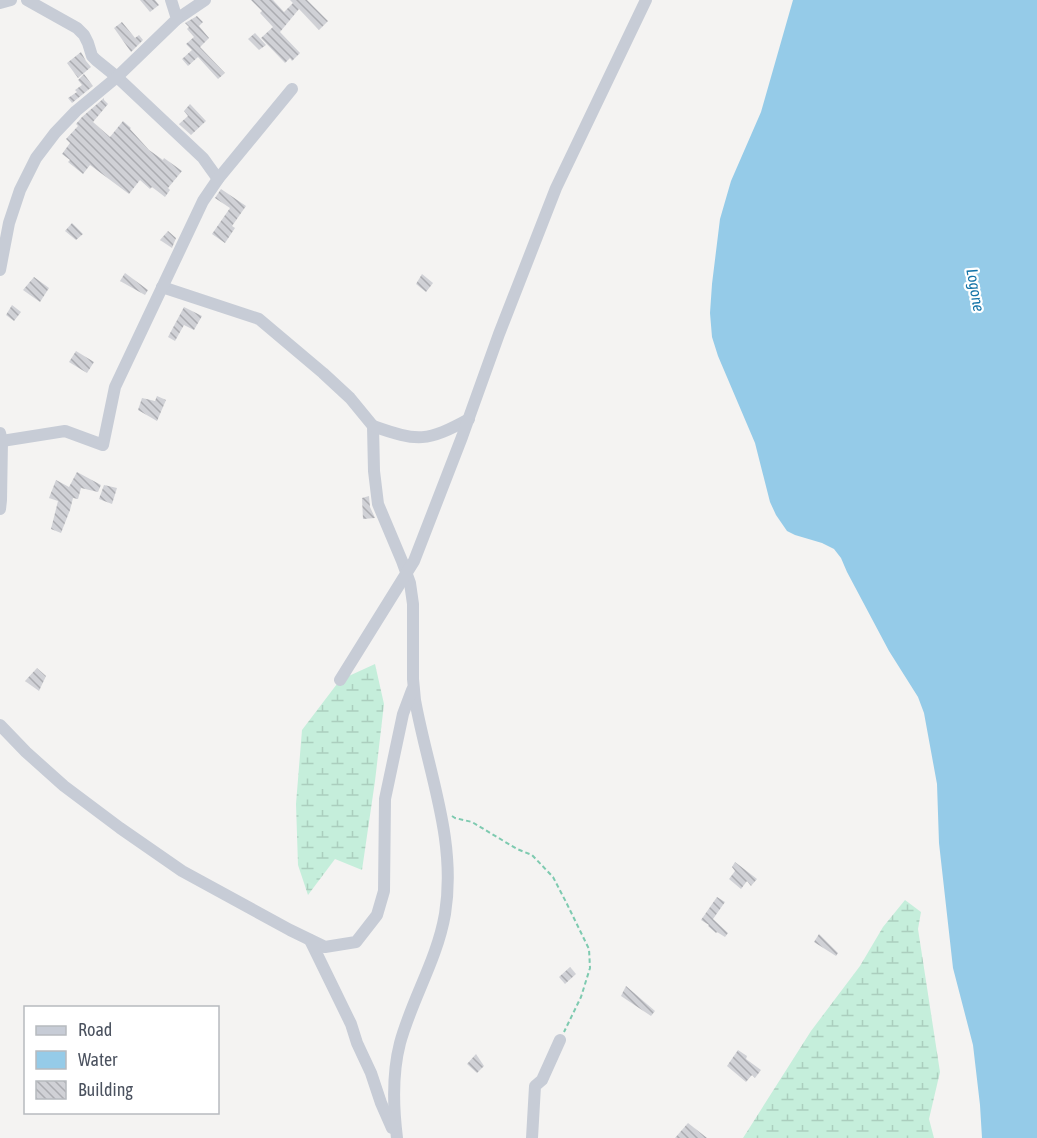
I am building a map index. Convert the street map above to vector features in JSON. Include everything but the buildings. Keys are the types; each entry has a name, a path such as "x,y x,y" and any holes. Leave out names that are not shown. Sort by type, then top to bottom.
{"street":[{"path":"0,3 10,0"},
{"path":"27,0 77,28 84,35 92,56 203,158 218,179"},
{"path":"171,0 177,19"},
{"path":"0,270 9,223 20,190 36,158 76,111 117,77 177,19 205,0"},
{"path":"340,680 414,561 556,188 646,0"},
{"path":"0,509 2,500 1,436 65,431 103,445 116,387 203,201 218,179 292,89"},
{"path":"162,287 259,319 324,373 350,398 373,426 399,435 421,438 443,432 469,418"},
{"path":"373,426 374,471 378,504 407,573 413,604 413,688 445,831 448,859 448,887 439,942 409,1015 394,1075 393,1106 397,1138"},
{"path":"0,724 26,752 57,779 120,828 183,871 325,947 356,942 378,915 384,891 385,800 403,714 413,688"},
{"path":"309,940 351,1024 397,1138"},
{"path":"532,1138 535,1086 542,1080 560,1040"}],"path":[{"path":"439,804 455,818 472,822 517,849 532,855 553,877 566,902 589,949 590,968 581,998 560,1040"}],"green space":[{"path":"375,664 384,704 362,870 335,859 308,895 298,865 296,804 302,730 340,680"},
{"path":"905,900 921,912 918,929 940,1072 929,1119 934,1138 743,1138 811,1031 860,966 883,927"}],"water":[{"name":"Logone","path":"793,0 1037,0 1037,1138 982,1138 973,1045 953,968 939,843 937,784 924,713 918,697 889,651 841,558 834,549 787,531 776,515 770,502 755,443 712,337 710,313 720,219 731,181 761,112"}]}
